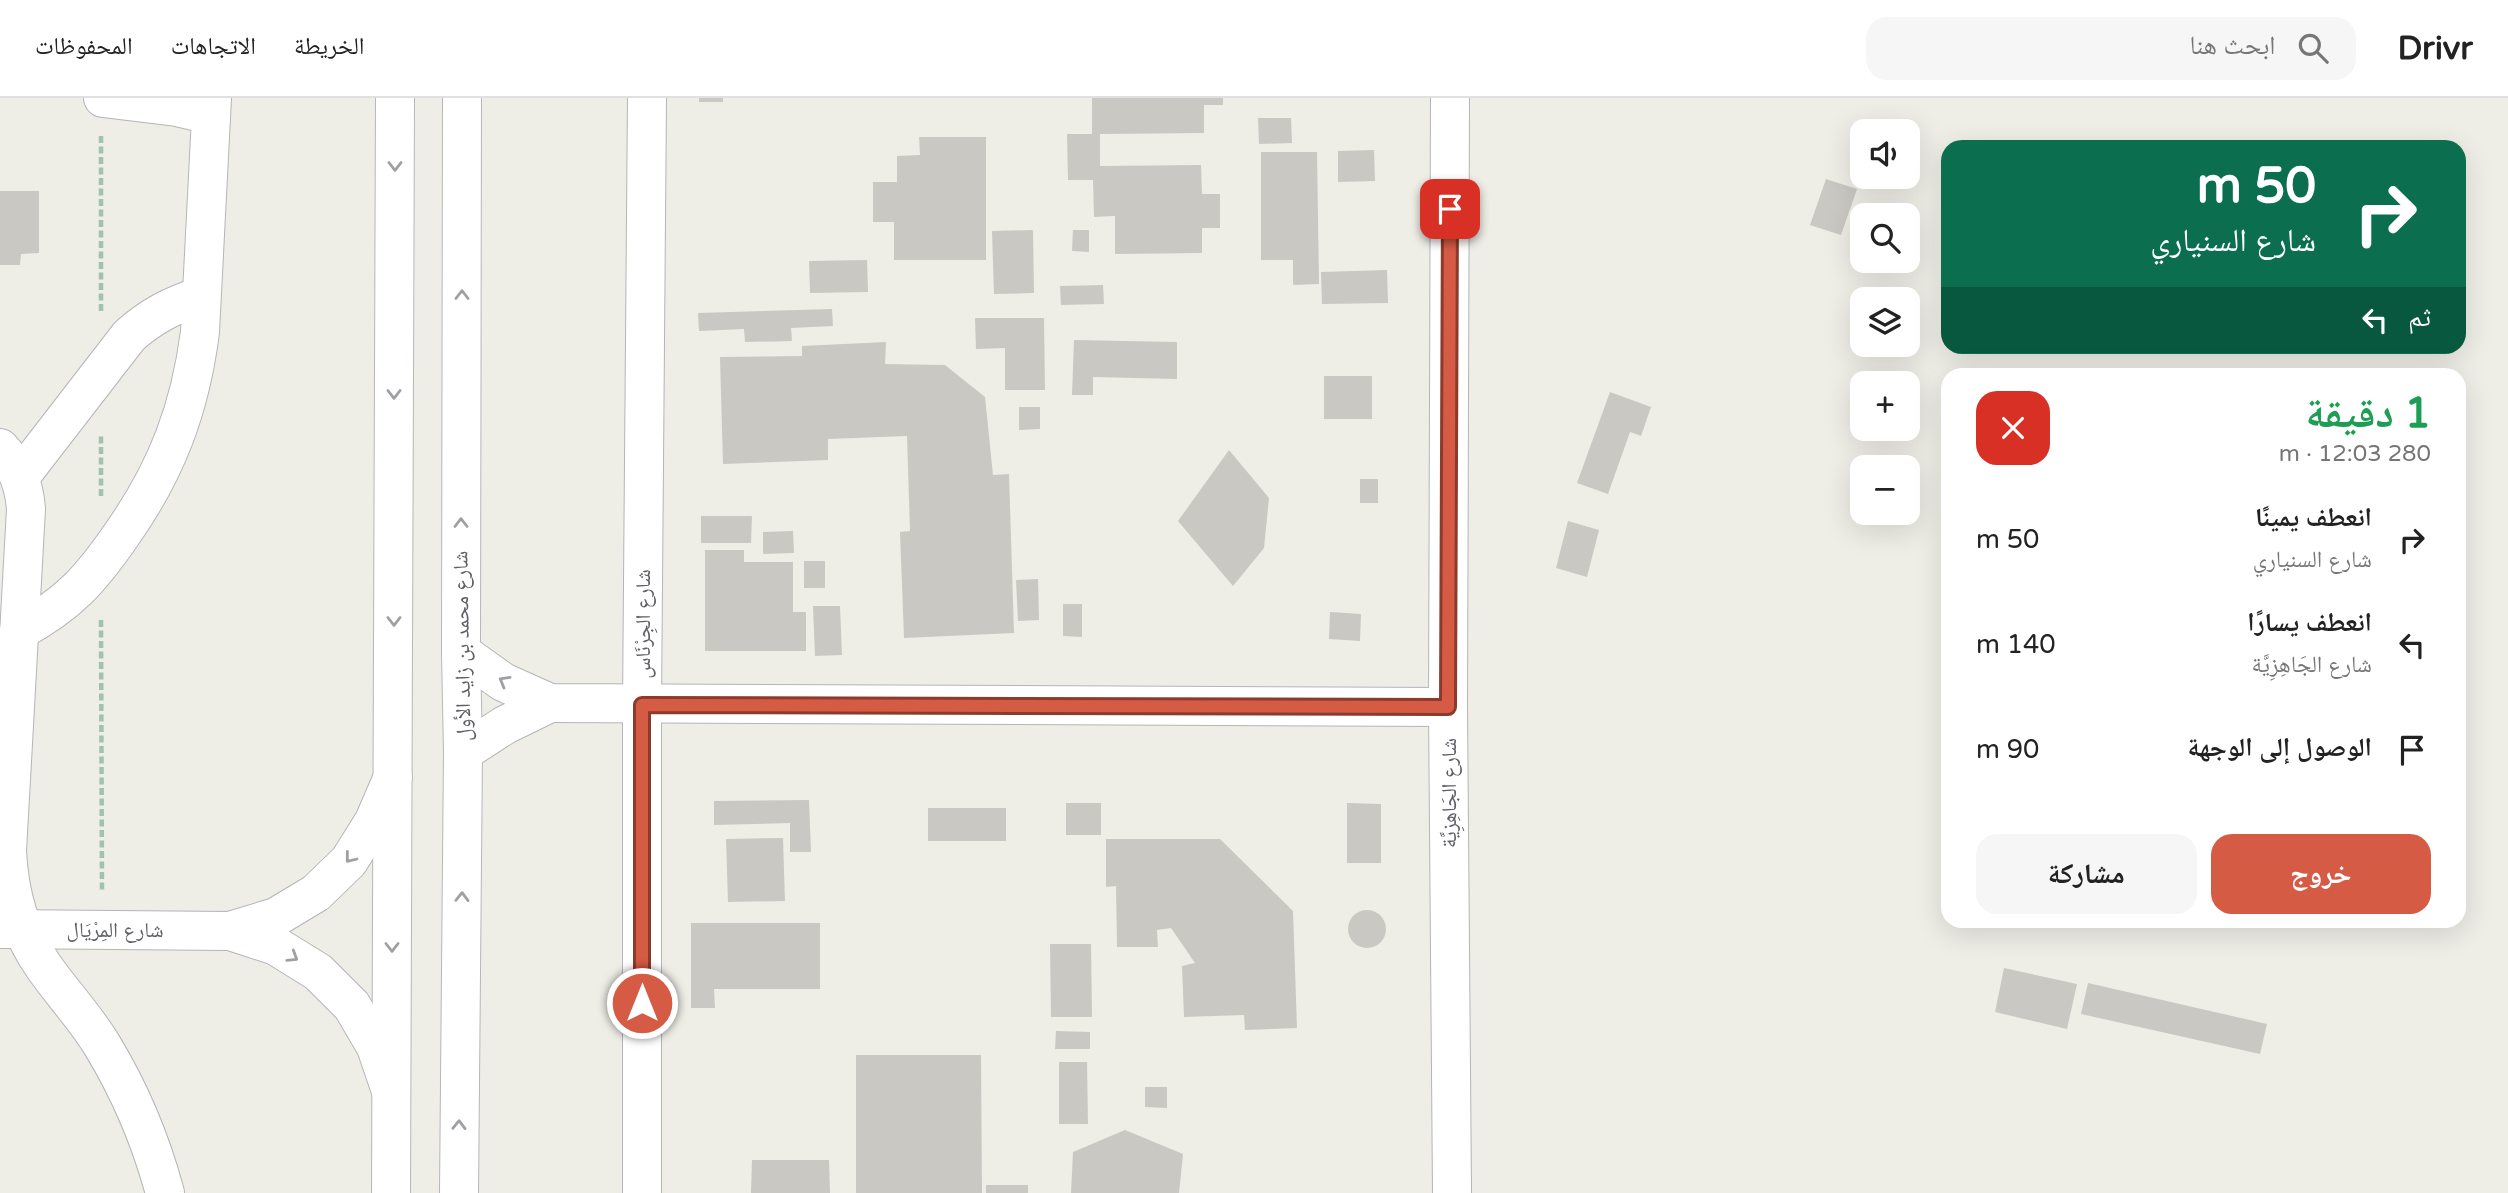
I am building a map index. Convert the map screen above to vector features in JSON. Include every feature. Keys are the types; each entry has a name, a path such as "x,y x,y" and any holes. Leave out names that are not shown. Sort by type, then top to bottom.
{"street":[{"path":"19,631 62,604 83,586 101,565 148,495 176,438 187,403 200,332 212,107 177,107 103,98"},
{"path":"391,1193 395,98"},
{"name":"شارع محمد بن زايد الأول","path":"458,1193 463,751 462,98"},
{"name":"شارع الجِرْنَاس","path":"642,1193 642,705 647,98"},
{"name":"شارع الجَاهِزِيَّة","path":"1450,98 1448,707 1452,1193"},
{"path":"165,1193 144,1127 101,1042 45,968 11,929 14,904 8,878 7,851 26,509 10,463 145,321 163,310 201,296"},
{"path":"461,652 503,682 550,703 1448,707"},
{"path":"463,751 505,725 550,703"},
{"name":"شارع المِرْيَال","path":"11,929 230,931 276,917 316,893 349,861 374,821 393,777"},
{"name":"شارع المِرْيَال","path":"230,931 276,946 318,972 352,1006 376,1047 391,1093"}],"building":[{"path":"699,98 723,98 723,102 699,102"},
{"path":"1092,98 1223,98 1223,105 1204,105 1204,133 1100,134 1100,166 1201,165 1202,194 1220,194 1220,228 1202,228 1202,253 1115,254 1115,216 1094,217 1093,180 1068,180 1067,134 1092,134"},
{"path":"1258,118 1291,118 1292,143 1259,144"},
{"path":"919,137 986,137 986,260 894,260 894,222 873,222 873,182 897,182 897,156 920,155"},
{"path":"1374,150 1375,181 1338,182 1338,151"},
{"path":"1261,152 1317,152 1319,284 1293,285 1293,260 1261,260"},
{"path":"1826,179 1850,189 1857,189 1841,235 1810,225"},
{"path":"0,191 39,191 39,253 21,254 20,265 0,265"},
{"path":"1033,230 1034,293 994,294 992,231"},
{"path":"1073,230 1089,230 1089,252 1072,251"},
{"path":"867,260 868,292 810,293 809,261"},
{"path":"1387,270 1388,303 1322,304 1321,272"},
{"path":"1103,285 1104,304 1061,305 1060,286"},
{"path":"832,309 833,326 791,328 792,341 745,342 744,329 699,331 698,313"},
{"path":"975,318 1044,318 1045,390 1005,390 1005,348 976,349"},
{"path":"1074,340 1177,342 1177,379 1093,377 1093,395 1072,395"},
{"path":"886,342 885,364 945,365 985,397 993,475 1009,474 1014,633 904,638 900,532 910,531 907,436 828,439 828,460 723,464 720,357 802,356 802,346"},
{"path":"1324,376 1372,376 1372,419 1324,419"},
{"path":"1610,392 1651,407 1641,436 1630,432 1608,494 1577,483"},
{"path":"1019,407 1040,407 1040,429 1019,430"},
{"path":"1229,450 1269,498 1264,548 1233,586 1178,521"},
{"path":"1360,479 1378,479 1378,503 1360,503"},
{"path":"701,516 752,516 751,543 701,543"},
{"path":"1568,521 1599,530 1587,577 1556,568"},
{"path":"793,531 794,553 763,554 763,532"},
{"path":"705,550 744,550 744,562 793,562 793,612 806,612 806,651 705,651"},
{"path":"804,561 825,561 825,588 804,588"},
{"path":"1038,579 1039,620 1018,621 1016,580"},
{"path":"1063,604 1082,604 1082,637 1063,636"},
{"path":"813,606 840,606 842,655 815,656"},
{"path":"1330,612 1361,614 1360,641 1329,639"},
{"path":"809,800 811,852 790,852 790,823 714,825 714,801"},
{"path":"1066,803 1101,803 1101,835 1066,835"},
{"path":"1347,803 1381,804 1381,863 1347,863"},
{"path":"928,808 1006,808 1006,841 928,841"},
{"path":"783,838 785,901 728,902 726,839"},
{"path":"1106,839 1220,839 1293,911 1297,1028 1245,1030 1244,1015 1184,1017 1182,966 1195,963 1171,928 1157,930 1158,947 1117,947 1116,886 1106,887"},
{"path":"1367,910 1380,916 1386,929 1380,942 1367,948 1354,942 1348,929 1354,916"},
{"path":"691,923 820,923 820,989 714,989 715,1008 691,1008"},
{"path":"1050,944 1091,944 1092,1017 1051,1017"},
{"path":"2004,968 2077,984 2067,1029 1995,1012"},
{"path":"2088,983 2267,1024 2260,1054 2081,1014"},
{"path":"1056,1031 1090,1032 1090,1049 1055,1049"},
{"path":"856,1055 981,1055 982,1193 856,1193"},
{"path":"1059,1062 1087,1062 1088,1124 1059,1124"},
{"path":"1145,1087 1167,1087 1167,1108 1145,1107"},
{"path":"1125,1130 1183,1154 1179,1193 1071,1193 1073,1152"},
{"path":"752,1160 829,1160 830,1193 751,1193"},
{"path":"986,1185 1028,1185 1028,1193 986,1193"}],"route":[{"path":"642,1003 642,705 1448,707 1450,209"}]}
